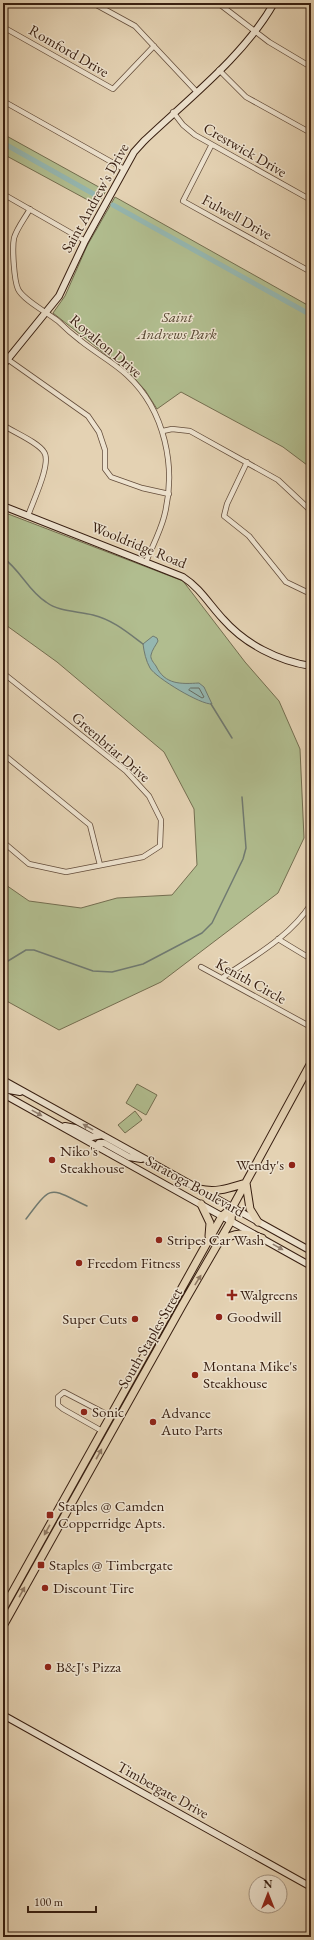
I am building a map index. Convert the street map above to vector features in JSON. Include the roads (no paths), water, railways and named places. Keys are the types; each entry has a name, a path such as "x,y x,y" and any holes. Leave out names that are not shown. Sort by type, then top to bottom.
{"main road":[{"name":"South Staples Street","path":"3,1608 222,1216 232,1208 311,1063"},
{"path":"199,1190 211,1192 223,1191 246,1183 250,1209 258,1222"},
{"path":"201,1204 210,1223 209,1239"},
{"name":"South Staples Street","path":"3,1626 139,1382 219,1244 231,1221 232,1208"},
{"path":"219,1244 233,1234 242,1233 262,1238"},
{"path":"138,1367 140,1369 138,1376 139,1382"},
{"path":"84,1464 81,1478 84,1482"},
{"path":"73,1482 76,1485 73,1501"}],"street":[{"path":"94,3 135,26 196,91"},
{"path":"218,3 274,45 311,67"},
{"name":"Saint Andrew's Drive","path":"3,365 5,358 47,312 59,296 85,241 124,169 144,141 219,70 256,32 274,3"},
{"name":"Romford Drive","path":"3,27 113,89 154,46"},
{"path":"219,70 246,97 311,134"},
{"path":"3,101 124,169"},
{"name":"Crestwick Drive","path":"174,112 195,135 211,146 311,200"},
{"name":"Fulwell Drive","path":"211,146 184,201 311,272"},
{"path":"3,194 85,241"},
{"name":"Royalton Drive","path":"30,209 14,238 16,282 22,295 47,312 82,342 109,360 128,376 147,400 163,431 170,466 169,494 164,518 146,562"},
{"path":"5,358 88,416 99,432 104,450 105,469 111,477 142,488 169,494"},
{"path":"3,425 41,448 47,457 46,467 28,516"},
{"path":"163,431 172,429 190,431 278,480 311,511"},
{"path":"247,462 227,504 224,516 249,536 286,582 311,594"},
{"name":"Wooldridge Road","path":"3,506 183,577 193,583 223,619 244,638 261,649 276,656 311,666"},
{"name":"Greenbriar Drive","path":"3,673 126,771 149,796 161,820 160,846 143,857 100,865"},
{"path":"3,754 90,825 100,865 66,872 29,864 3,842"},
{"path":"222,978 278,939 302,918 311,904"},
{"path":"278,939 311,959"},
{"name":"Kenith Circle","path":"202,967 311,1027"},
{"name":"Saratoga Boulevard","path":"3,1080 311,1251"},
{"path":"3,1086 9,1090 26,1093"},
{"name":"Saratoga Boulevard","path":"3,1094 311,1266"},
{"path":"60,1125 74,1128 92,1138 102,1135"},
{"path":"97,1146 99,1143 104,1143 129,1157 148,1161"},
{"path":"102,1431 63,1410 58,1405 58,1397 64,1392 110,1416"},
{"name":"Timbergate Drive","path":"3,1715 311,1887"}],"water":[{"path":"153,636 157,638 158,641 152,651 151,658 164,677 174,682 199,683 204,687 212,704 189,696 161,678 150,668 145,656 143,644"}],"waterway":[{"path":"3,143 99,197"},
{"path":"113,205 311,315"},
{"path":"3,558 14,568 34,592 51,605 57,608 100,617 120,627 143,644"},
{"path":"211,704 232,738"},
{"path":"3,964 26,950 34,950 93,971 112,972 143,964 202,933 212,923 243,859 246,848 242,797"},
{"path":"26,1219 42,1199 47,1194 52,1192 65,1195 87,1206"}],"place":[{"name":"Niko's Steakhouse","path":"52,1160"},
{"name":"Wendy's","path":"292,1165"},
{"name":"Stripes Car Wash","path":"159,1240"},
{"name":"Freedom Fitness","path":"79,1263"},
{"name":"Walgreens","path":"232,1295"},
{"name":"Goodwill","path":"219,1317"},
{"name":"Super Cuts","path":"135,1319"},
{"name":"Montana Mike's Steakhouse","path":"195,1375"},
{"name":"Sonic","path":"84,1412"},
{"name":"Advance Auto Parts","path":"153,1422"},
{"name":"Staples @ Camden Copperridge Apts.","path":"50,1515"},
{"name":"Staples @ Timbergate","path":"41,1565"},
{"name":"Discount Tire","path":"45,1588"},
{"name":"B&J's Pizza","path":"48,1667"}],"park label":[{"name":"Saint Andrews Park","path":"177,326"}]}
